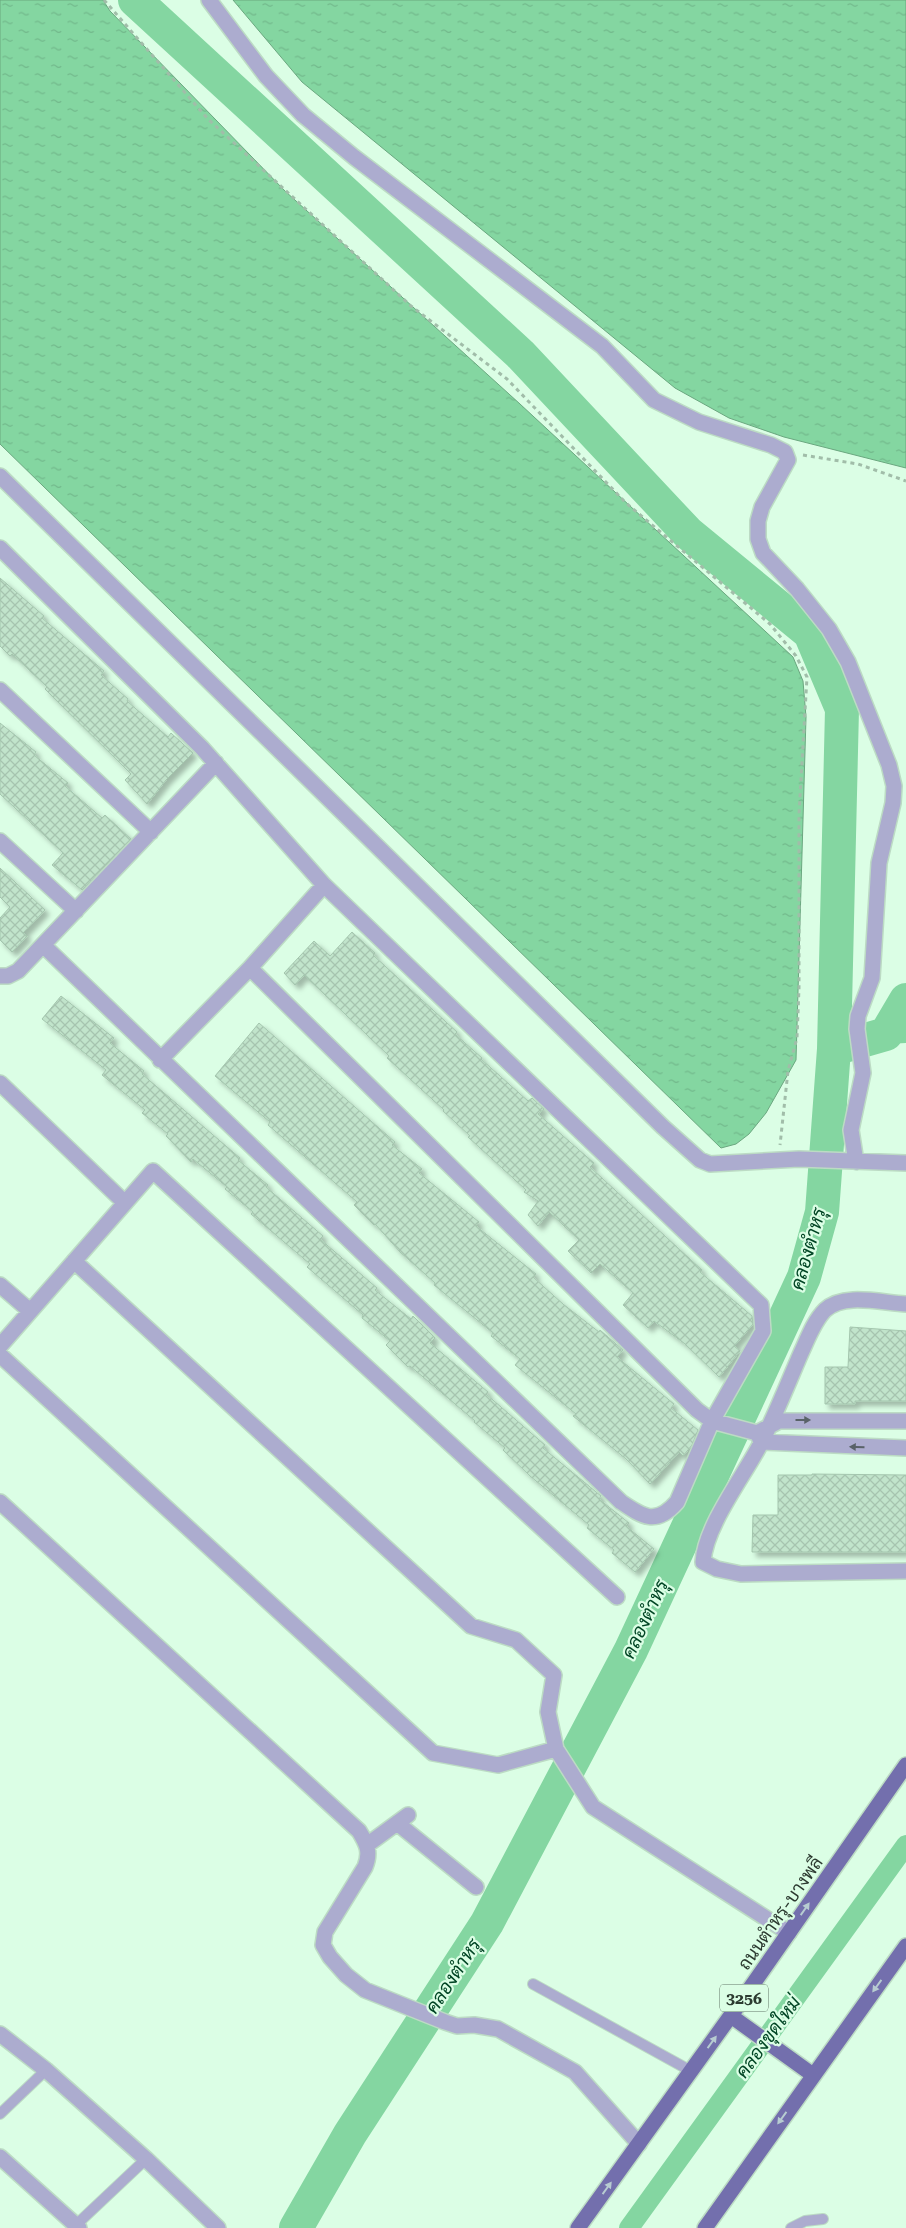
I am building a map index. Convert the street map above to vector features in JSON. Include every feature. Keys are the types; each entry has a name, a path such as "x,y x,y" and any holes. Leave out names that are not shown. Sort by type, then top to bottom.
{"main road":[{"name":"ถนนตำหรุ-บางพลี","path":"578,2228 789,1933 906,1765"},
{"path":"705,2228 906,1946"},
{"path":"730,2016 813,2075"}],"street":[{"path":"210,0 266,76 303,115 354,157 602,346 654,400 699,422 771,444 785,452 788,460 762,507 758,521 758,539 763,553 797,589 829,629 848,662 889,765 894,786 893,803 879,863 872,978 858,1016 857,1029 863,1073 851,1130 856,1162"},
{"path":"0,476 663,1127 700,1160 710,1164 778,1160 906,1163"},
{"path":"0,548 216,763 324,885 761,1305 764,1331 720,1423 677,1502 669,1512 658,1517 644,1517 621,1502 160,1060 43,945"},
{"path":"0,690 150,832"},
{"path":"0,976 8,976 18,971 216,763"},
{"path":"0,841 76,911"},
{"path":"160,1060 250,968 324,885"},
{"path":"250,968 697,1410 720,1423 759,1433 906,1448"},
{"path":"0,1083 125,1203"},
{"path":"0,1346 153,1171 617,1597"},
{"path":"74,1261 471,1626 516,1640 554,1675 548,1712 556,1749 593,1807 789,1933"},
{"path":"0,1285 30,1311"},
{"path":"906,1304 854,1299 840,1301 825,1310 812,1329 759,1433 704,1550 703,1562 717,1569 741,1574 906,1571"},
{"path":"0,1355 433,1753 498,1766 556,1749"},
{"path":"759,1433 780,1421 788,1420 906,1421"},
{"path":"0,1502 359,1831 367,1845 369,1856 365,1867 325,1932 323,1945 330,1957 365,1990 457,2026 474,2025 498,2029 575,2072 639,2144"},
{"path":"367,1845 402,1819 476,1888"},
{"path":"0,2034 46,2070 146,2159 218,2228"},
{"path":"0,2157 78,2226"}],"lane":[{"path":"533,1984 691,2071"},
{"path":"0,2114 46,2070"},
{"path":"78,2226 146,2159"},
{"path":"792,2228 805,2221 823,2218"}],"path":[{"path":"104,0 208,119 411,306 507,380 626,503 770,624 796,656 807,677 799,814 797,1030 788,1071 778,1160"},
{"path":"785,452 858,464 906,481"}],"water":[{"path":"0,0 103,0 110,11 285,191 520,404 793,657 803,681 806,717 796,1060 766,1113 749,1134 736,1144 721,1148 0,444"},
{"path":"233,0 906,0 906,468 784,437 729,418 675,388 302,82"}],"building":[{"path":"0,578 44,616 42,618 104,671 101,675 128,699 127,701 168,737 171,733 193,753 166,780 147,804 125,780 131,774 45,689 47,687 12,654 10,656 0,646"},
{"path":"0,723 36,752 34,755 68,783 65,786 102,818 105,815 131,839 82,890 52,865 63,853 0,794"},
{"path":"0,868 45,910 23,933 27,936 12,952 0,940 0,918 10,907 0,897"},
{"path":"352,932 375,953 373,955 457,1032 455,1034 481,1059 528,1101 532,1098 544,1109 538,1114 594,1163 590,1167 702,1270 700,1272 752,1316 753,1324 734,1346 740,1351 719,1377 685,1344 654,1321 648,1328 623,1305 633,1293 600,1264 591,1273 568,1251 579,1240 549,1212 538,1226 528,1215 538,1201 524,1192 526,1190 468,1137 470,1136 444,1110 387,1058 389,1056 304,975 295,985 284,973 314,941 330,956"},
{"path":"61,996 114,1038 110,1043 144,1071 142,1074 240,1158 238,1160 268,1185 266,1187 323,1236 320,1239 377,1288 375,1290 411,1319 413,1316 435,1338 430,1343 488,1392 486,1394 545,1445 543,1448 601,1496 599,1499 629,1523 626,1526 654,1549 635,1572 612,1553 614,1550 587,1528 589,1525 530,1476 503,1450 505,1448 410,1366 408,1367 386,1345 390,1341 307,1267 310,1264 251,1214 253,1212 225,1189 227,1187 193,1159 191,1162 166,1136 168,1134 142,1113 145,1110 102,1075 106,1070 42,1019"},
{"path":"259,1023 395,1142 392,1145 422,1169 419,1173 479,1222 476,1226 536,1274 533,1277 563,1304 599,1332 600,1330 623,1350 617,1357 674,1404 671,1408 698,1430 692,1445 683,1456 679,1452 650,1484 626,1459 573,1416 576,1414 515,1365 520,1359 491,1336 493,1333 434,1285 435,1283 400,1252 375,1224 354,1205 357,1202 268,1125 270,1122 215,1076"},
{"path":"850,1327 906,1331 906,1401 855,1401 855,1404 825,1404 825,1367 848,1367"},
{"path":"778,1475 906,1475 906,1552 752,1552 753,1515 778,1515"}],"waterway":[{"path":"135,0 520,354 688,533 810,633 842,709 834,1049 822,1212 804,1277 631,1650 487,1923 350,2134 296,2228"},
{"name":"คลองตำหรุ","path":"834,1049 886,1034 906,1000"},
{"path":"886,1034 906,1033"},
{"name":"คลองขุดใหม่","path":"629,2228 906,1845"}]}
